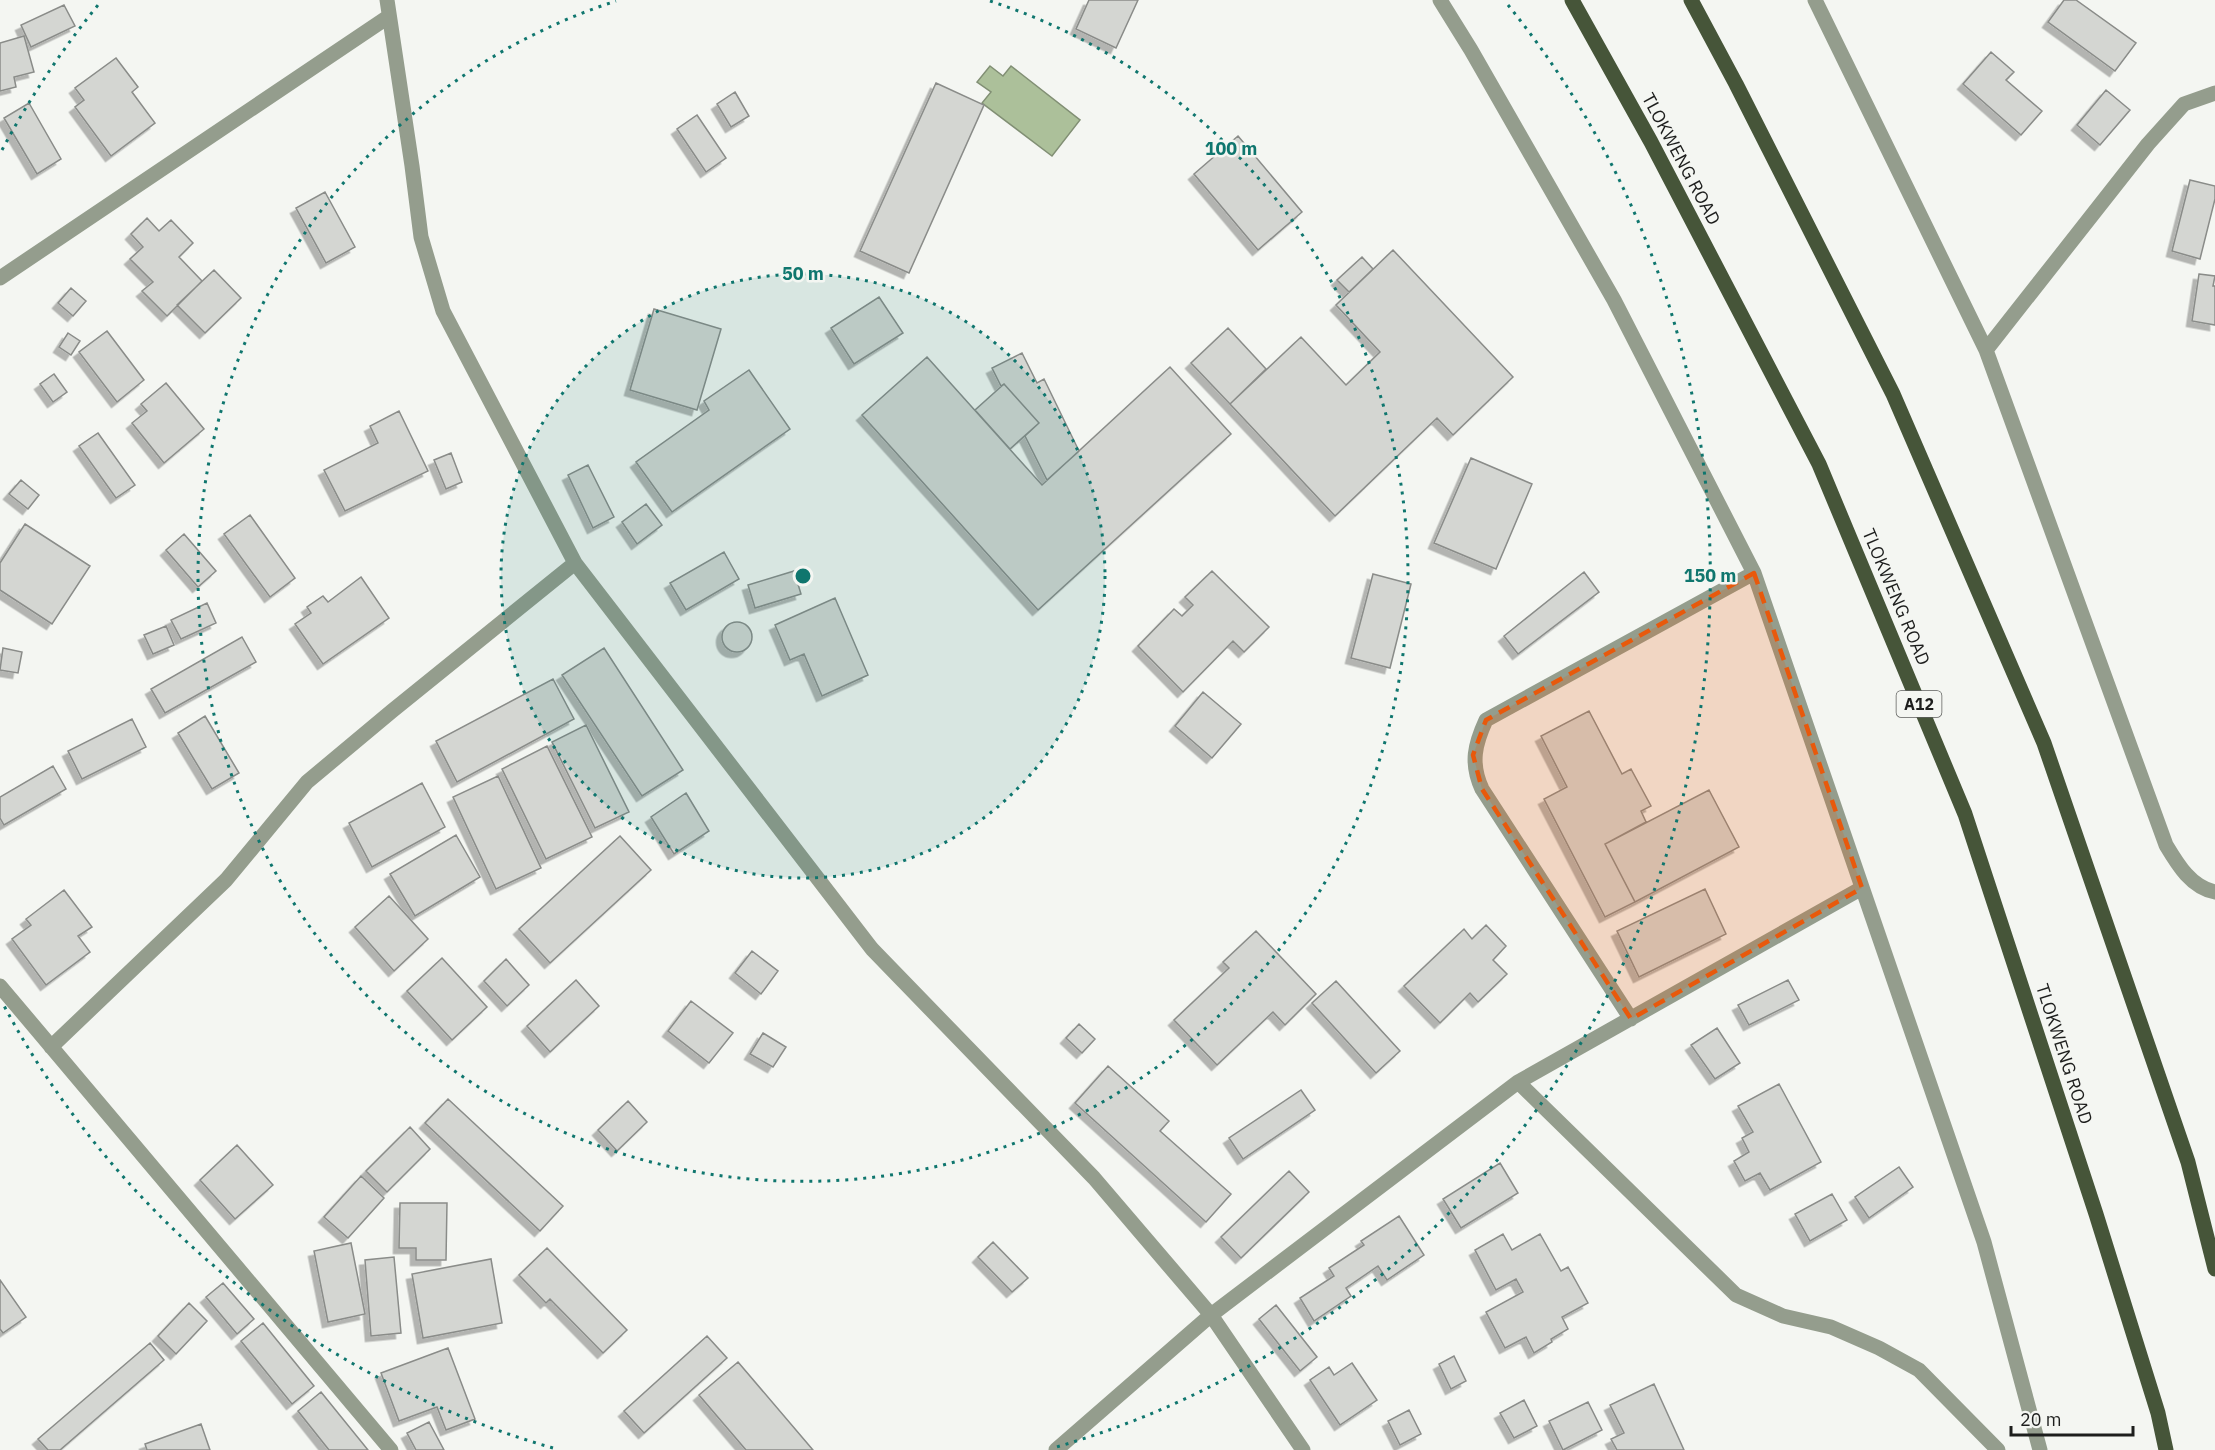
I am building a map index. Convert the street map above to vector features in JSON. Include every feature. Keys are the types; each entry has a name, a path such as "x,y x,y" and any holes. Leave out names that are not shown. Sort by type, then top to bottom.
{"main road":[{"name":"TLOKWENG ROAD","path":"1572,0 1656,152 1819,464 1965,814 2096,1215 2158,1413 2166,1450"},
{"path":"1691,0 1893,394 2044,743 2188,1162 2215,1269"}],"street":[{"path":"387,0 421,237 443,311 575,563 872,949 1094,1178 1211,1315 1303,1450"},
{"path":"1440,0 1614,300 1754,573 1984,1242 2040,1450"},
{"path":"1815,0 1986,350 2166,845 2184,874 2207,890 2215,892"},
{"path":"0,278 388,17"},
{"path":"1986,350 2141,153 2184,104 2215,93"},
{"path":"51,1047 226,880 307,782 575,563"},
{"path":"1631,1019 1482,789 1474,767 1475,746 1486,720 1754,573"},
{"path":"1056,1450 1211,1315 1518,1082 1862,888"},
{"path":"0,986 391,1450"},
{"path":"1518,1082 1736,1295 1783,1316 1831,1328 1879,1348 1919,1370 1998,1450"}],"highlighted area":[{"path":"1754,573 1862,888 1631,1019 1482,789 1473,755 1486,720"}],"shaded area":[{"path":"990,66 1003,76 1011,66 1080,120 1052,156 982,103 991,92 977,82"}],"building":[{"path":"1089,0 1138,0 1116,48 1076,29"},
{"path":"2064,0 2076,0 2136,43 2115,71 2048,22"},
{"path":"64,5 75,26 31,47 21,25"},
{"path":"24,36 34,72 14,77 16,87 0,91 0,43"},
{"path":"1991,52 2014,72 2006,80 2042,111 2021,135 1963,84"},
{"path":"116,58 138,87 132,92 155,123 111,156 75,107 84,100 75,88"},
{"path":"936,83 984,105 909,273 860,251"},
{"path":"2106,90 2130,110 2100,145 2077,125"},
{"path":"735,92 749,116 731,127 717,104"},
{"path":"29,103 61,159 37,174 4,118"},
{"path":"697,115 726,158 706,172 677,129"},
{"path":"1238,136 1302,212 1258,250 1194,174"},
{"path":"2190,180 2215,186 2215,199 2200,259 2172,251"},
{"path":"325,192 355,247 326,263 296,208"},
{"path":"147,218 159,231 171,220 193,243 179,257 202,281 167,316 142,291 153,282 130,259 143,247 131,234"},
{"path":"1393,250 1513,377 1453,435 1437,418 1335,516 1230,404 1301,337 1346,385 1380,352 1336,305"},
{"path":"1362,257 1373,269 1349,292 1337,280"},
{"path":"214,270 241,298 205,333 177,305"},
{"path":"2199,274 2215,276 2213,286 2215,286 2215,325 2192,321"},
{"path":"71,288 86,301 73,316 58,303"},
{"path":"879,297 903,333 854,364 831,328"},
{"path":"654,309 721,329 697,410 630,390"},
{"path":"1228,328 1266,369 1230,404 1191,363"},
{"path":"107,331 144,380 117,402 79,352"},
{"path":"68,333 80,341 71,355 59,347"},
{"path":"1022,353 1037,383 1044,379 1079,451 1047,480 1025,436 1039,423 1004,384 1001,386 992,368"},
{"path":"927,357 1042,485 1170,367 1231,434 1038,610 862,415"},
{"path":"749,370 790,429 672,512 636,462 709,410 704,401"},
{"path":"54,374 67,392 53,402 40,384"},
{"path":"166,383 204,429 164,463 132,423 147,411 141,404"},
{"path":"1004,384 1039,423 1010,449 975,410"},
{"path":"399,411 428,471 345,511 324,470 378,443 370,426"},
{"path":"98,433 135,485 116,498 79,446"},
{"path":"451,453 462,482 446,489 434,460"},
{"path":"1471,458 1532,484 1496,569 1434,543"},
{"path":"588,465 614,517 593,528 568,475"},
{"path":"21,480 39,495 28,509 9,494"},
{"path":"646,504 662,525 637,544 622,522"},
{"path":"250,515 295,578 270,597 224,534"},
{"path":"25,524 90,566 52,624 0,590 0,563"},
{"path":"184,534 216,571 198,587 166,550"},
{"path":"724,552 739,579 686,610 670,583"},
{"path":"794,571 801,594 755,608 748,585"},
{"path":"1212,571 1269,627 1244,652 1233,641 1183,692 1138,646 1174,609 1182,616 1193,605 1185,597"},
{"path":"1584,572 1599,592 1518,654 1504,636"},
{"path":"1373,574 1411,584 1390,668 1351,658"},
{"path":"361,577 389,618 323,664 295,624 311,613 307,607 323,596 328,602"},
{"path":"835,598 868,675 822,696 804,654 790,660 775,625"},
{"path":"207,603 216,623 181,639 171,620"},
{"path":"737,622 748,626 752,637 748,648 737,652 726,648 722,637 726,626"},
{"path":"166,626 174,645 153,654 144,635"},
{"path":"242,637 256,662 165,713 151,689"},
{"path":"3,648 22,652 18,673 0,670"},
{"path":"604,648 683,770 642,796 562,675"},
{"path":"553,679 574,719 457,782 436,741"},
{"path":"1203,692 1241,724 1212,758 1175,726"},
{"path":"1589,711 1622,774 1631,769 1651,806 1641,811 1646,822 1605,844 1635,902 1605,917 1544,799 1567,787 1541,736"},
{"path":"205,716 239,773 212,789 178,733"},
{"path":"132,719 146,747 82,779 68,751"},
{"path":"586,725 629,812 595,828 552,742"},
{"path":"547,746 592,837 546,859 502,769"},
{"path":"53,766 66,789 4,825 0,818 0,797"},
{"path":"498,776 541,868 496,889 453,797"},
{"path":"422,783 445,827 372,867 349,823"},
{"path":"1709,790 1739,847 1635,902 1605,844"},
{"path":"686,793 709,831 674,854 651,817"},
{"path":"456,835 480,877 415,916 390,874"},
{"path":"620,836 651,870 550,963 519,929"},
{"path":"1705,889 1726,934 1639,977 1617,931"},
{"path":"64,890 92,927 78,936 90,952 46,985 12,939 31,925 26,919"},
{"path":"389,896 428,939 394,971 355,927"},
{"path":"1486,925 1506,946 1493,960 1507,974 1478,1002 1470,993 1440,1023 1404,986 1464,929 1472,939"},
{"path":"1256,931 1316,994 1285,1025 1273,1012 1217,1065 1174,1020 1229,968 1223,962"},
{"path":"752,951 778,971 761,994 735,973"},
{"path":"442,958 487,1007 452,1040 407,991"},
{"path":"506,959 529,985 507,1006 484,981"},
{"path":"576,980 599,1006 550,1052 527,1026"},
{"path":"1788,980 1799,1000 1749,1025 1738,1005"},
{"path":"1336,981 1400,1051 1376,1073 1312,1003"},
{"path":"691,1001 733,1033 709,1063 668,1031"},
{"path":"1079,1024 1095,1039 1082,1053 1066,1038"},
{"path":"1717,1028 1740,1063 1715,1079 1691,1045"},
{"path":"763,1033 786,1047 773,1067 750,1054"},
{"path":"1108,1066 1169,1121 1160,1131 1231,1194 1206,1222 1075,1103"},
{"path":"1779,1084 1821,1162 1770,1190 1760,1173 1745,1181 1734,1161 1749,1152 1742,1138 1753,1132 1738,1106"},
{"path":"1301,1090 1315,1110 1243,1159 1229,1138"},
{"path":"448,1099 563,1206 540,1231 425,1123"},
{"path":"628,1101 647,1122 617,1151 598,1130"},
{"path":"410,1127 430,1149 387,1192 366,1171"},
{"path":"237,1145 273,1185 235,1219 200,1180"},
{"path":"1500,1163 1518,1193 1461,1228 1443,1199"},
{"path":"1899,1167 1913,1187 1869,1218 1855,1197"},
{"path":"1289,1171 1309,1192 1241,1258 1221,1237"},
{"path":"361,1176 384,1198 348,1238 324,1217"},
{"path":"1832,1194 1847,1220 1810,1241 1795,1214"},
{"path":"400,1203 447,1203 446,1260 416,1260 416,1248 399,1248"},
{"path":"1399,1216 1424,1255 1387,1280 1378,1266 1346,1288 1351,1296 1314,1321 1300,1298 1334,1276 1329,1268 1364,1245 1361,1241"},
{"path":"1503,1234 1512,1250 1540,1234 1561,1271 1568,1267 1588,1303 1562,1317 1568,1329 1534,1353 1526,1337 1505,1348 1486,1312 1523,1292 1516,1279 1496,1290 1475,1250"},
{"path":"993,1242 1028,1278 1012,1292 978,1257"},
{"path":"351,1243 365,1314 328,1322 314,1251"},
{"path":"547,1248 627,1330 603,1353 550,1299 546,1303 519,1275"},
{"path":"394,1257 401,1333 371,1336 365,1260"},
{"path":"491,1259 502,1323 423,1338 412,1274"},
{"path":"0,1280 26,1317 3,1333 0,1329"},
{"path":"223,1283 254,1319 237,1334 206,1297"},
{"path":"189,1303 207,1321 176,1354 158,1336"},
{"path":"1276,1305 1317,1357 1300,1371 1259,1319"},
{"path":"263,1323 314,1386 292,1404 241,1341"},
{"path":"707,1336 727,1358 644,1433 624,1411"},
{"path":"150,1343 164,1360 60,1450 48,1450 38,1439"},
{"path":"448,1348 475,1419 446,1430 437,1407 399,1421 381,1373"},
{"path":"1454,1356 1466,1381 1451,1389 1439,1364"},
{"path":"738,1362 813,1450 746,1450 699,1395"},
{"path":"1352,1363 1377,1400 1340,1425 1310,1380 1329,1367 1334,1375"},
{"path":"1654,1384 1684,1450 1617,1450 1611,1439 1624,1433 1610,1405"},
{"path":"321,1392 368,1450 329,1450 298,1411"},
{"path":"1524,1400 1537,1426 1514,1438 1500,1413"},
{"path":"1588,1402 1602,1430 1563,1450 1549,1421"},
{"path":"1409,1410 1421,1434 1400,1445 1388,1421"},
{"path":"429,1422 444,1450 416,1450 407,1433"},
{"path":"201,1424 210,1450 147,1450 145,1444"}]}
